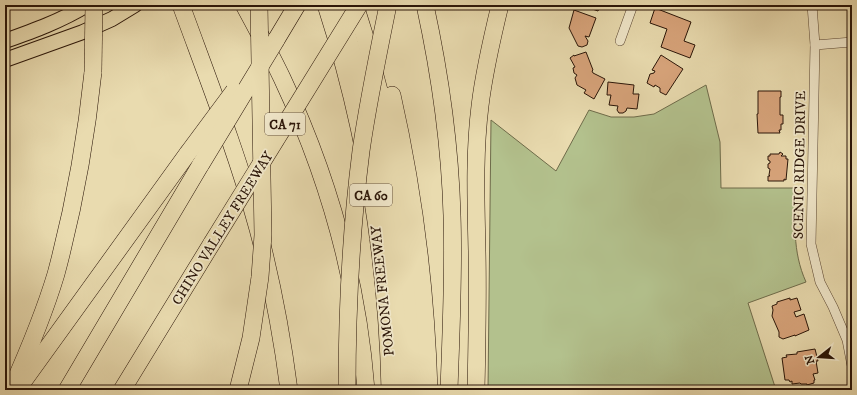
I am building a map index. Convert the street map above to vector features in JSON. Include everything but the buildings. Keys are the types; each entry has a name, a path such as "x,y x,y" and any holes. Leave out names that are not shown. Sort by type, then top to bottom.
{"highway":[{"path":"11,390 42,315 57,268 80,174 94,72 94,5"},
{"path":"181,5 237,162 258,228 279,321 289,390"},
{"path":"244,5 282,77 303,126 333,209 343,248 361,334 366,390"},
{"path":"238,390 251,338 260,277 263,235 259,5"},
{"path":"67,390 297,5"},
{"name":"POMONA FREEWAY","path":"326,5 356,115 374,211 383,277 389,346 390,390"},
{"path":"338,5 350,42 373,133 382,182 396,279 403,390"},
{"path":"355,5 381,98 407,247 414,325 417,390"},
{"name":"CHINO VALLEY FREEWAY","path":"122,390 359,5"},
{"name":"CA 60","path":"367,5 388,79 410,182 425,302 429,390"},
{"path":"347,390 349,302 354,220 368,111 388,5"},
{"path":"425,5 434,46 445,124 452,213 452,284 449,390"},
{"path":"476,390 478,310 476,178 477,143 480,106 487,58 500,5"},
{"path":"17,390 188,153 246,75 276,40"},
{"path":"128,390 156,336"}],"main road":[{"path":"5,41 59,21 87,5"},
{"path":"5,60 83,32 112,19 135,5"}],"street":[{"path":"620,41 633,5"},
{"name":"SCENIC RIDGE DRIVE","path":"812,5 815,46 811,244 820,282 848,340 852,366"},
{"path":"815,46 852,42"}],"green space":[{"path":"706,85 720,142 721,188 796,188 796,247 798,259 806,282 748,303 776,390 488,390 491,120 556,171 589,110 611,117 634,117 654,114"}]}
